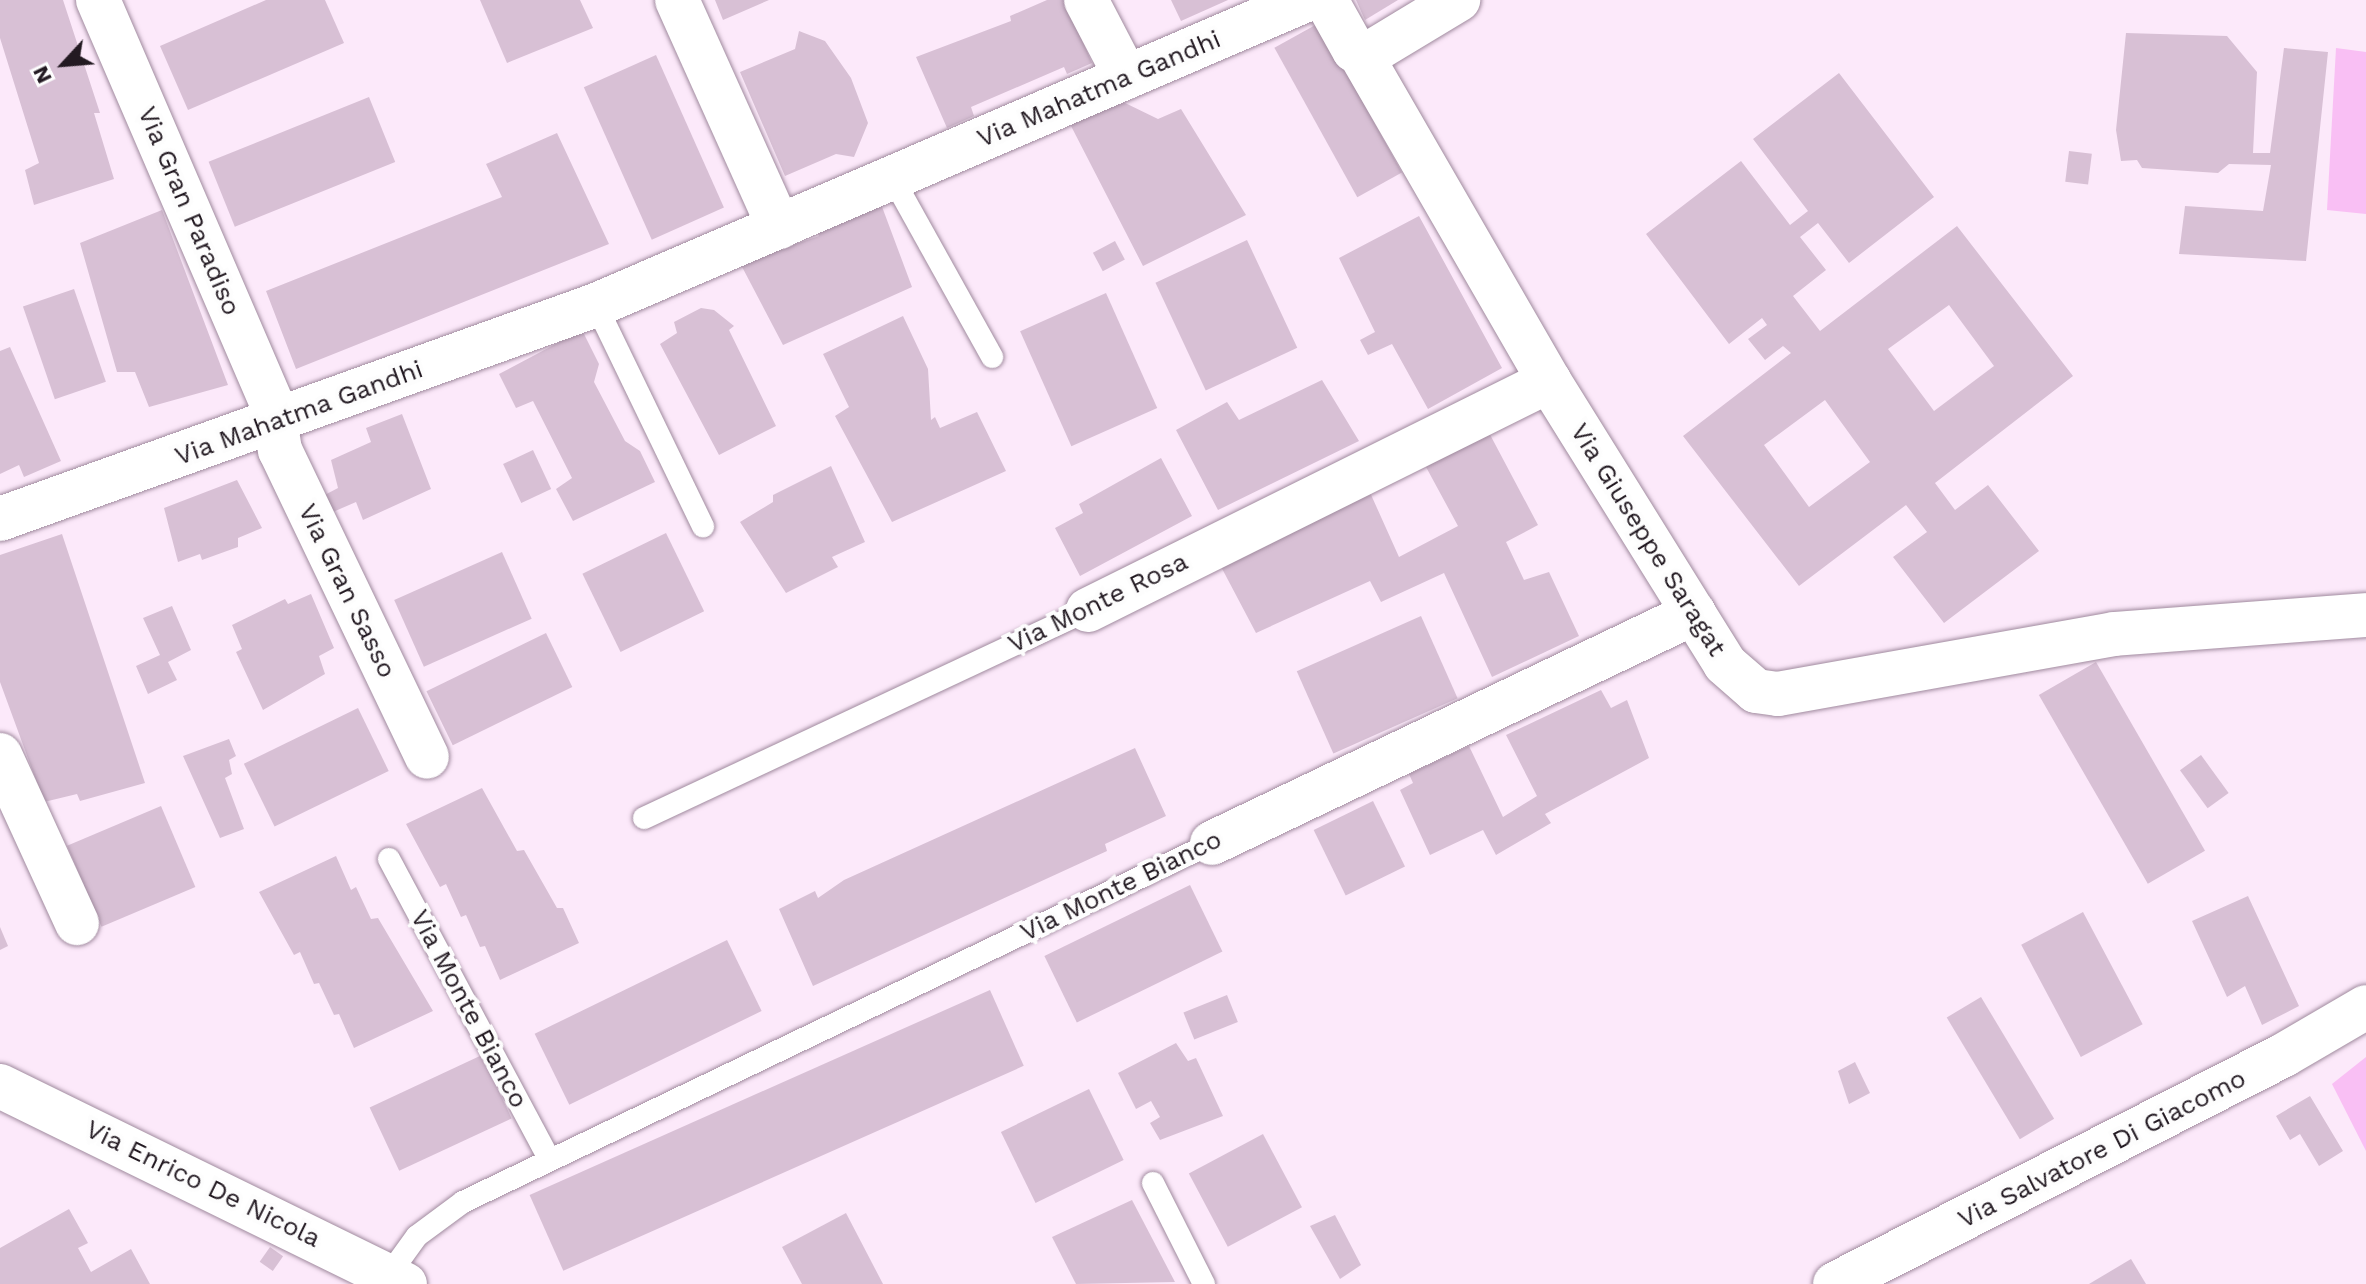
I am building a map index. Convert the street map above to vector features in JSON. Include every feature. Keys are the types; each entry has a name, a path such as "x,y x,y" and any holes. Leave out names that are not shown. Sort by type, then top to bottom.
{"street":[{"name":"Via Gran Paradiso","path":"98,0 277,423"},
{"path":"677,0 779,227"},
{"path":"1086,0 1126,77"},
{"name":"Via Mahatma Gandhi","path":"0,519 277,423 596,305 1306,0"},
{"path":"1326,0 1361,55 1372,54 1458,0"},
{"name":"Via Giuseppe Saragat","path":"1361,55 1549,381 1725,664 1756,691 1778,694 2114,634 2366,615"},
{"name":"Via Monte Rosa","path":"1088,610 1549,381"},
{"name":"Via Gran Sasso","path":"277,423 280,450 427,757"},
{"name":"Via Monte Bianco","path":"1212,843 1694,613"},
{"path":"0,755 77,923"},
{"name":"Via Salvatore Di Giacomo","path":"1835,1284 2284,1055 2366,1007"},
{"name":"Via Enrico De Nicola","path":"0,1086 396,1280"}],"lane":[{"path":"892,177 992,357"},
{"path":"596,305 703,526"},
{"name":"Via Monte Rosa","path":"644,818 1088,610"},
{"name":"Via Monte Bianco","path":"396,1280 432,1223 550,1160 1212,843"},
{"name":"Via Monte Bianco","path":"389,859 550,1160"},
{"path":"1153,1183 1204,1284"}],"shaded area":[{"path":"2336,48 2366,52 2366,214 2327,210"},
{"path":"2366,1057 2366,1151 2332,1084"}],"building":[{"path":"0,0 63,0 100,113 94,113 114,179 34,205 25,170 39,163 0,38"},
{"path":"266,0 325,0 344,43 188,110 160,46"},
{"path":"480,0 580,0 593,28 507,63"},
{"path":"715,0 769,0 723,20"},
{"path":"1047,0 1065,0 1092,63 1067,74 1064,67 971,107 974,116 947,128 916,57 1011,21 1010,16"},
{"path":"1171,0 1228,0 1181,21"},
{"path":"1356,0 1398,0 1365,20"},
{"path":"1319,23 1402,173 1357,197 1274,48"},
{"path":"799,31 825,41 851,78 868,123 854,157 836,154 785,176 740,72 795,49"},
{"path":"2126,33 2227,36 2257,72 2253,153 2270,153 2284,48 2328,52 2306,261 2179,254 2185,206 2263,211 2271,165 2229,164 2218,173 2142,168 2137,160 2121,161 2116,130"},
{"path":"656,55 724,208 652,240 584,87"},
{"path":"1839,73 1934,197 1849,263 1818,223 1800,237 1826,270 1793,296 1820,331 1957,226 2073,376 1935,483 1955,510 1988,485 2039,551 1944,623 1893,557 1927,532 1906,505 1799,586 1683,436 1791,353 1783,346 1765,360 1748,339 1767,325 1762,318 1729,344 1646,234 1741,161 1790,225 1808,211 1753,139","holes":["1949,305 1994,366 1934,411 1888,349","1825,400 1870,462 1809,507 1764,445"]},
{"path":"369,97 395,162 235,227 209,162"},
{"path":"1121,101 1158,119 1181,109 1246,215 1143,266 1070,124"},
{"path":"557,133 609,244 296,369 266,291 502,197 486,164"},
{"path":"2069,151 2092,154 2088,185 2065,182"},
{"path":"881,204 912,287 783,345 740,263 819,236 817,231"},
{"path":"162,210 228,385 149,407 135,372 117,372 80,243"},
{"path":"1419,216 1502,368 1428,409 1392,344 1368,355 1360,340 1375,332 1339,258"},
{"path":"1247,240 1297,348 1206,391 1155,283"},
{"path":"1115,241 1125,260 1103,271 1093,253"},
{"path":"74,289 106,382 55,399 23,307"},
{"path":"1106,293 1157,408 1071,446 1020,331"},
{"path":"701,308 714,310 734,326 729,330 776,426 719,455 660,344 677,333 674,322"},
{"path":"903,316 928,369 931,420 935,417 940,428 977,412 1006,471 892,522 835,416 849,407 823,354"},
{"path":"582,330 599,364 594,382 625,441 640,451 655,482 573,521 556,489 572,478 533,401 516,408 499,374"},
{"path":"10,347 61,461 24,477 19,465 0,474 0,351"},
{"path":"1322,380 1359,441 1218,510 1176,430 1227,402 1239,420"},
{"path":"402,414 431,489 363,520 356,502 326,515 317,499 338,488 331,460 371,442 366,428"},
{"path":"1486,427 1538,525 1506,542 1524,580 1549,572 1579,636 1492,677 1444,573 1381,602 1370,581 1256,633 1218,561 1368,488 1399,557 1458,526 1426,467"},
{"path":"533,450 551,489 521,503 503,464"},
{"path":"1161,458 1192,516 1080,576 1055,528 1083,513 1079,504"},
{"path":"831,466 865,542 832,557 838,567 786,593 740,522 773,502 773,495"},
{"path":"237,480 262,528 238,538 238,547 202,560 200,554 178,562 164,508"},
{"path":"666,533 704,611 621,652 582,574"},
{"path":"62,534 145,783 80,801 77,794 44,802 0,682 0,555"},
{"path":"502,552 532,619 424,667 394,600"},
{"path":"311,594 334,648 319,656 325,674 263,710 236,652 242,649 232,625 285,599 288,604"},
{"path":"172,606 191,650 168,662 177,680 148,694 136,666 160,655 143,618"},
{"path":"1421,616 1458,698 1333,754 1297,671"},
{"path":"546,633 572,687 453,745 426,691"},
{"path":"2096,662 2205,851 2148,884 2039,695"},
{"path":"1601,690 1611,708 1627,700 1649,758 1545,814 1551,823 1496,855 1483,830 1430,855 1400,790 1413,783 1409,774 1469,746 1503,817 1537,796 1506,735"},
{"path":"358,708 389,771 275,827 244,764"},
{"path":"229,739 236,756 229,760 232,774 225,778 244,829 220,838 183,756"},
{"path":"1135,748 1166,816 1105,844 1107,851 813,986 779,909 815,891 818,898 844,880"},
{"path":"2201,755 2229,793 2208,808 2180,770"},
{"path":"482,788 517,851 524,850 557,908 563,908 579,943 500,980 485,946 480,947 466,915 461,917 446,884 440,887 406,824"},
{"path":"1373,801 1405,867 1346,896 1314,830"},
{"path":"161,806 195,887 101,927 67,846"},
{"path":"336,856 351,890 356,887 371,919 378,918 433,1011 354,1048 339,1014 334,1015 319,983 314,984 300,952 294,955 259,892"},
{"path":"1190,885 1222,952 1077,1023 1044,956"},
{"path":"2248,896 2299,1006 2262,1025 2245,986 2227,997 2192,921"},
{"path":"2083,912 2143,1024 2081,1057 2021,945"},
{"path":"0,927 8,946 0,950"},
{"path":"727,940 762,1011 569,1105 535,1034"},
{"path":"990,990 1024,1066 563,1271 530,1195"},
{"path":"1227,995 1238,1022 1194,1039 1183,1013"},
{"path":"1981,997 2054,1119 2020,1139 1947,1018"},
{"path":"1176,1043 1188,1061 1196,1058 1223,1116 1160,1140 1150,1123 1160,1117 1151,1101 1136,1109 1118,1073"},
{"path":"482,1055 512,1118 399,1171 370,1107"},
{"path":"1855,1062 1870,1093 1849,1104 1838,1071"},
{"path":"1089,1089 1124,1160 1036,1203 1001,1132"},
{"path":"2310,1096 2343,1151 2319,1166 2300,1134 2290,1140 2276,1116"},
{"path":"1263,1134 1302,1207 1228,1247 1189,1173"},
{"path":"1132,1200 1175,1282 1076,1284 1052,1237"},
{"path":"69,1209 88,1243 78,1248 91,1272 131,1249 150,1284 0,1284 0,1248"},
{"path":"846,1213 883,1284 802,1284 782,1247"},
{"path":"1335,1215 1361,1265 1340,1279 1310,1226"},
{"path":"270,1247 283,1256 273,1271 260,1262"},
{"path":"2131,1259 2146,1284 2089,1284"}]}
